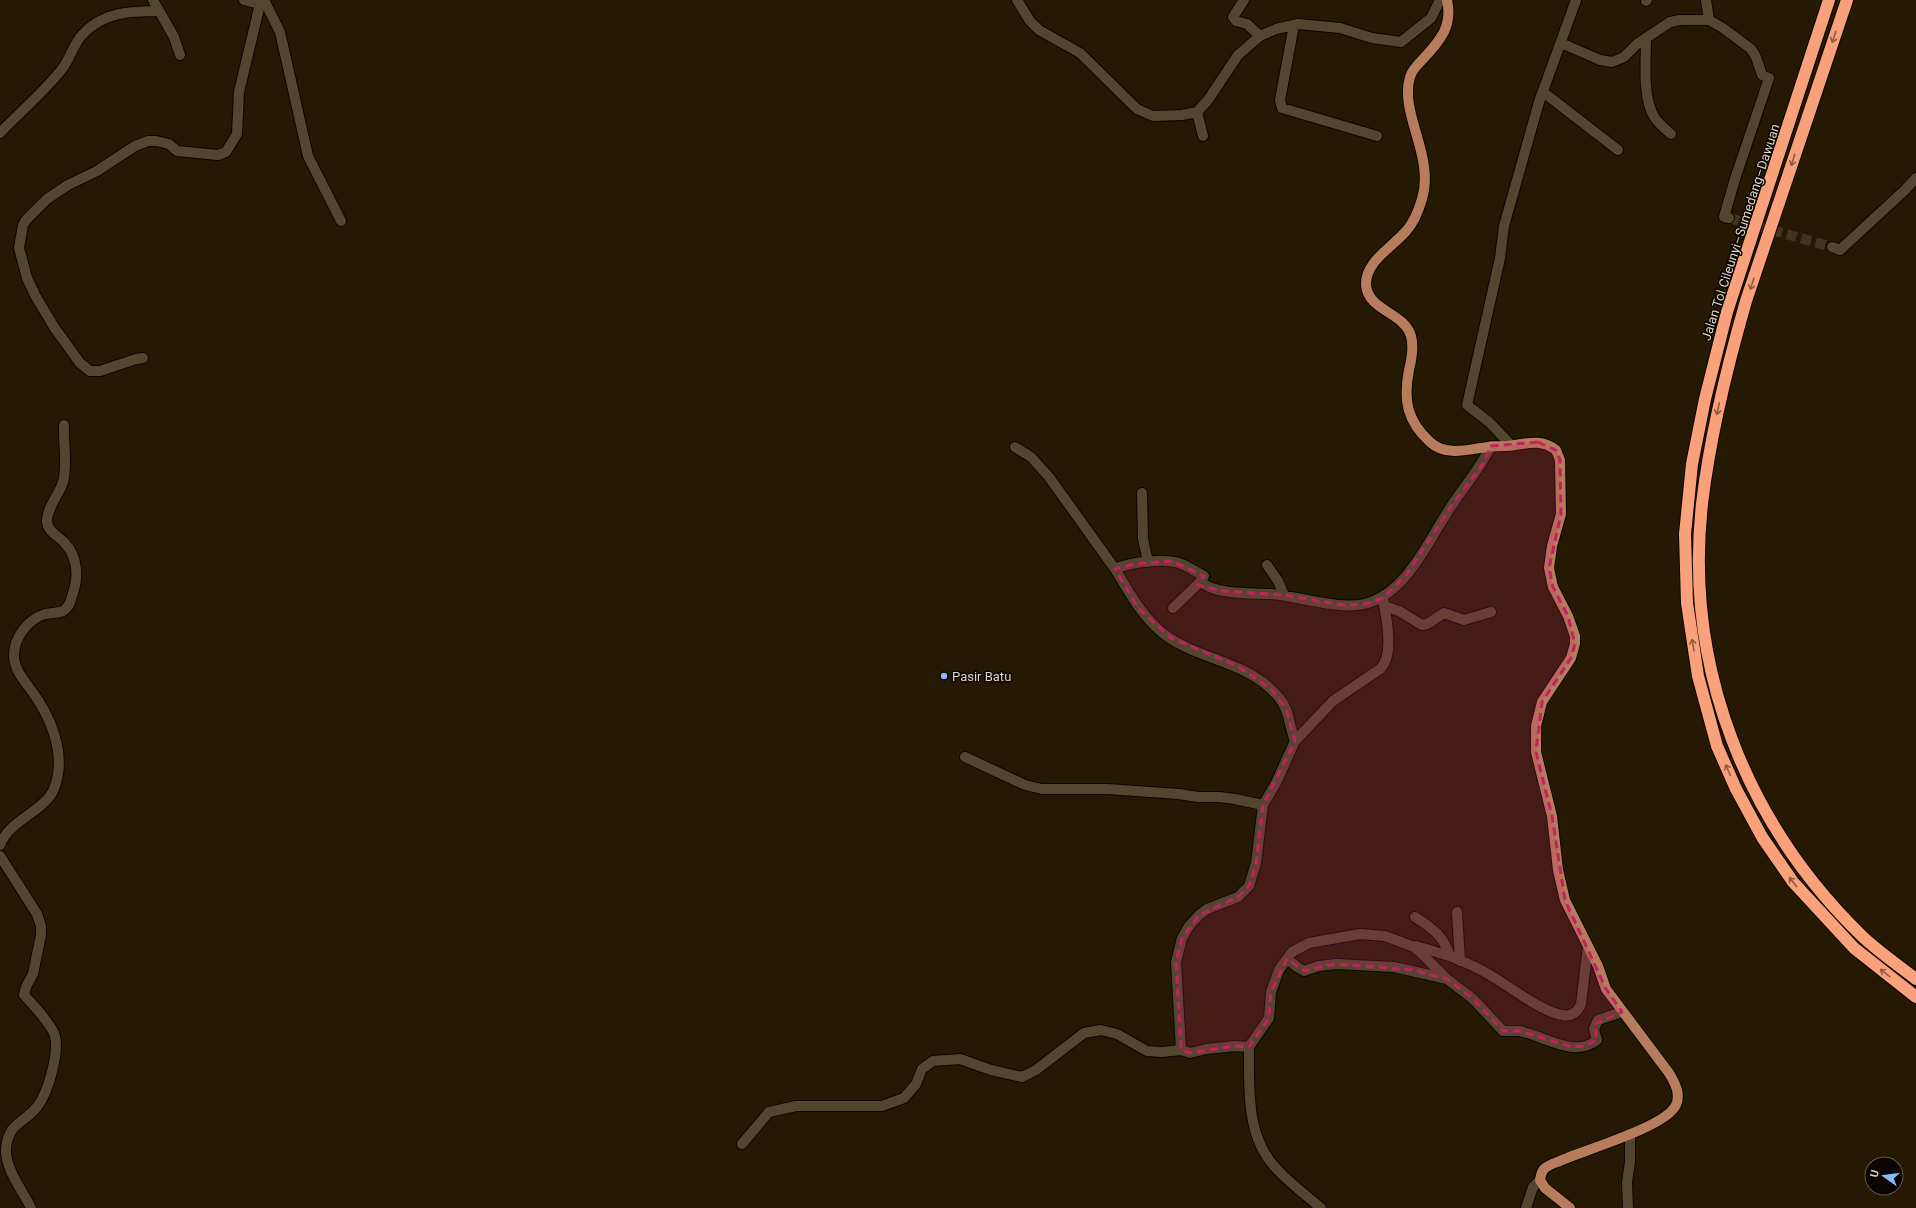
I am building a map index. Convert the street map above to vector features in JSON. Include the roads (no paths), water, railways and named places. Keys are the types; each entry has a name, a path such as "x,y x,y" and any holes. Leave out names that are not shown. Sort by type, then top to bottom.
{"highway":[{"name":"Jalan Tol Cileunyi–Sumedang–Dawuan","path":"1829,0 1727,312 1705,399 1692,464 1685,534 1687,604 1698,676 1717,746 1736,789 1762,836 1793,882 1854,948 1916,997"},
{"name":"Jalan Tol Cileunyi–Sumedang–Dawuan","path":"1846,0 1746,300 1733,347 1708,459 1702,506 1699,556 1701,603 1712,673 1729,735 1750,784 1773,826 1798,864 1817,888 1864,938 1916,979"}],"main road":[{"path":"1447,0 1449,15 1446,28 1438,41 1410,75 1408,91 1424,164 1424,190 1422,200 1408,229 1396,243 1380,256 1368,272 1366,287 1373,302 1396,318 1410,334 1412,355 1406,401 1411,418 1430,442 1444,450 1458,451 1529,442 1544,443 1556,450 1560,460 1561,514 1552,546 1549,568 1553,587 1568,616 1575,636 1576,644 1571,658 1542,702 1536,726 1536,752 1552,816 1561,889 1574,920 1588,946 1606,989 1622,1012 1670,1073 1678,1094 1676,1106 1656,1123 1574,1154 1544,1168 1541,1173 1540,1180 1545,1188 1570,1208"}],"street":[{"path":"152,0 174,37 180,55"},
{"path":"244,0 263,2"},
{"path":"1017,0 1030,21 1039,30 1080,53 1137,109 1153,116 1182,115 1196,112 1208,100 1238,55 1266,32 1294,25 1340,28 1372,38 1401,42 1431,18 1440,0"},
{"path":"1244,0 1233,17 1236,21 1247,24 1260,36"},
{"path":"1511,445 1489,422 1467,405 1500,258 1504,226 1543,92 1576,0"},
{"path":"1706,0 1709,20"},
{"path":"263,2 280,32 308,156 340,221"},
{"path":"143,358 100,371 90,371 85,369 54,327 27,278 19,248 20,236 26,220 47,199 68,185 97,171 135,146 148,141 156,140 169,144 177,151 218,155 226,152 237,134 239,92 263,2"},
{"path":"0,133 62,68 83,34 96,24 112,15 138,11 159,11"},
{"path":"1561,43 1609,62 1624,57 1646,38 1674,21 1709,20 1723,28 1751,49 1756,57 1761,74 1764,77 1769,78 1724,216 1730,218"},
{"path":"1294,25 1280,100 1282,108 1377,136"},
{"path":"1646,38 1646,75 1650,108 1655,118 1671,134"},
{"path":"1543,92 1618,150"},
{"path":"1196,112 1204,136"},
{"path":"1832,247 1840,250 1916,178"},
{"path":"0,845 3,837 11,828 47,800 54,789 57,774 59,753 51,726 37,699 20,675 15,665 14,655 20,635 26,627 44,614 63,611 67,608 76,583 77,568 74,557 64,543 48,527 47,522 63,483 66,467 63,441 64,425"},
{"path":"1181,1050 1176,962 1182,938 1189,926 1199,915 1238,897 1249,886 1256,863 1263,805 1276,783 1295,742 1333,701 1384,665 1388,658 1389,647 1384,602 1406,576 1454,502 1483,464 1491,446"},
{"path":"1015,447 1030,457 1049,477 1115,569 1138,608 1165,635 1196,651 1237,666 1272,690 1286,708 1295,742"},
{"path":"1142,493 1143,539 1148,562"},
{"path":"1115,569 1148,562 1162,561 1182,564 1204,576 1201,581 1173,608"},
{"path":"1267,565 1278,581 1284,595"},
{"path":"1201,581 1205,586 1223,591 1284,595 1355,606 1384,602 1422,625 1427,624 1444,613 1464,620 1491,612"},
{"path":"965,757 1025,785 1042,789 1107,789 1179,794 1198,798 1219,797 1235,799 1263,805"},
{"path":"0,856 37,914 41,934 33,974 26,987 24,995 48,1024 56,1039 56,1054 51,1076 37,1107 10,1132 6,1150 7,1162 31,1208"},
{"path":"1455,958 1457,912"},
{"path":"1415,917 1435,930 1442,937 1455,958"},
{"path":"1321,1208 1274,1167 1259,1143 1251,1111 1248,1080 1249,1047 1269,1018 1271,992 1279,970 1292,952 1309,943 1360,934 1385,936 1455,958 1490,975 1546,1009 1568,1016 1579,1010 1581,1004 1588,946"},
{"path":"1404,943 1421,952 1447,979 1473,999 1504,1031 1519,1031 1551,1043 1572,1047 1592,1044 1597,1040 1594,1029 1598,1020 1622,1012"},
{"path":"1287,959 1296,968 1304,971 1319,966 1336,964 1394,967 1447,979"},
{"path":"742,1144 769,1112 796,1106 882,1106 904,1098 916,1084 922,1070 933,1061 960,1059 991,1070 1022,1077 1036,1070 1084,1034 1101,1030 1117,1034 1147,1051 1162,1052 1181,1050 1190,1053 1207,1049 1235,1046 1249,1047"},
{"path":"1628,1208 1627,1182 1630,1162 1630,1134"},
{"path":"1526,1208 1533,1187 1540,1180"}],"tunnel":[{"path":"1729,218 1832,247"}],"place":[{"name":"Pasir Batu","path":"944,676"}]}
